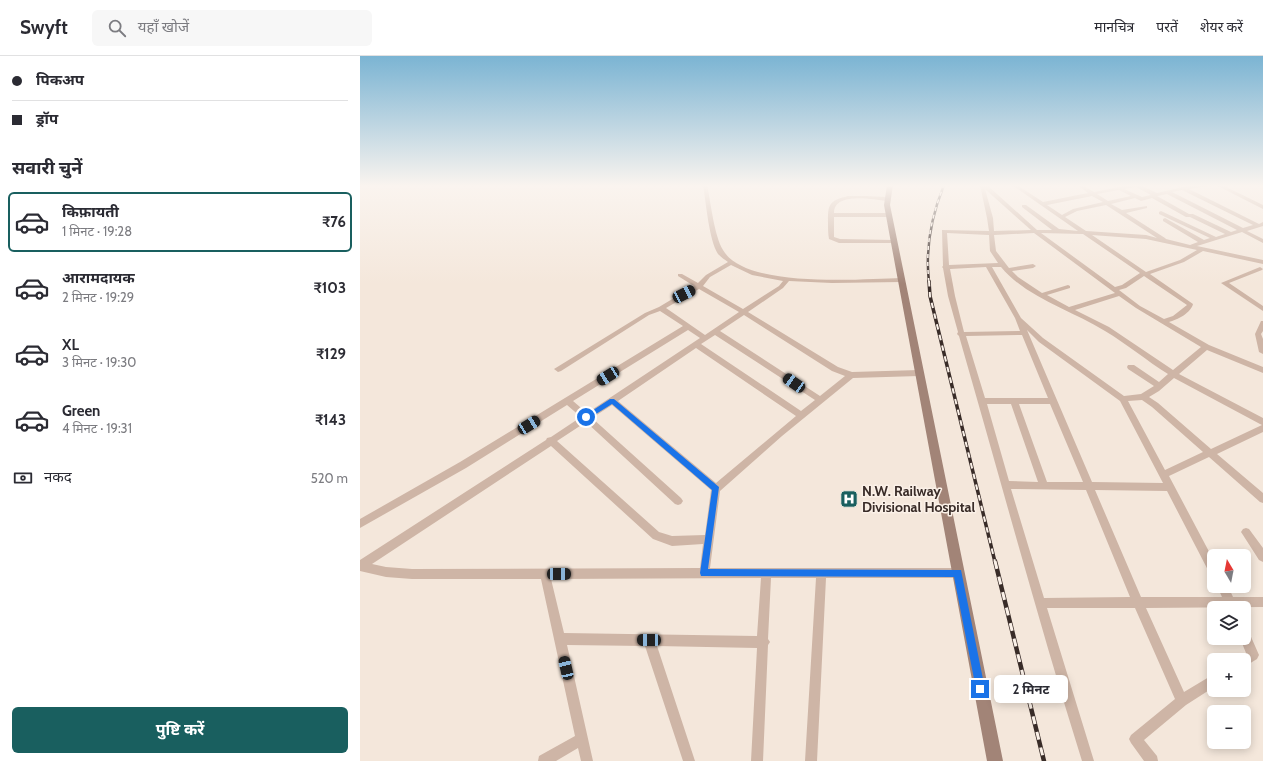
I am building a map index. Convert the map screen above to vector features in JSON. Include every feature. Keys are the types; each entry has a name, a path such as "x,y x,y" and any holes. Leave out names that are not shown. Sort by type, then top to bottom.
{"street":[{"path":"712,218 718,248 730,262 752,274 787,280 901,280"},
{"path":"830,218 832,240 894,242"},
{"path":"890,218 995,761"},
{"path":"989,218 992,233 990,246 1006,267 1041,295 1106,329 1161,367 1263,422"},
{"path":"1020,218 1036,232 1145,312 1206,347 1263,370"},
{"path":"1040,218 1058,231"},
{"path":"1063,218 1143,275 1190,304 1184,312 1164,322"},
{"path":"1130,218 1165,241"},
{"path":"1164,218 1203,246 1236,257 1262,268"},
{"path":"1169,218 1216,239"},
{"path":"1177,221 1184,218"},
{"path":"1193,218 1230,234"},
{"path":"1218,218 1263,240"},
{"path":"1245,218 1261,225"},
{"path":"1113,289 1124,287 1143,275 1182,261 1216,239 1261,225"},
{"path":"1088,761 1005,485 982,401 960,334 948,288 945,267 944,231 992,233 1058,231 1140,237 1191,246 1203,246"},
{"path":"558,369 647,314 661,308 699,286 708,276 730,262"},
{"path":"988,266 1018,318 1023,333 1090,486 1138,603 1182,702"},
{"path":"945,267 1033,266"},
{"path":"1262,268 1224,283 1263,309"},
{"path":"680,275 743,312 826,365 852,375 919,373"},
{"path":"360,566 612,400 780,287 787,280"},
{"path":"1041,295 1068,287"},
{"path":"1068,309 1120,294"},
{"path":"661,308 704,338"},
{"path":"1018,318 1041,340 1123,399 1207,558"},
{"path":"1263,324 1258,334 1263,352"},
{"path":"360,524 463,465 687,327"},
{"path":"715,331 820,400"},
{"path":"960,334 1023,333"},
{"path":"695,344 802,416"},
{"path":"1123,399 1143,397 1159,386 1206,347"},
{"path":"1131,367 1159,386"},
{"path":"704,573 716,489 820,400 852,375"},
{"path":"1143,397 1156,405 1263,499"},
{"path":"612,400 716,489"},
{"path":"568,401 678,501"},
{"path":"982,401 1053,401"},
{"path":"1014,401 1044,485"},
{"path":"1162,475 1263,428"},
{"path":"550,440 656,536 672,541 709,539"},
{"path":"1005,485 1170,487"},
{"path":"1246,532 1263,556"},
{"path":"360,566 386,572 412,574 958,573"},
{"path":"544,574 587,761"},
{"path":"757,761 764,642 766,574"},
{"path":"811,761 821,574"},
{"path":"1251,604 1263,602"},
{"path":"1041,603 1138,603 1207,605"},
{"path":"559,639 764,642"},
{"path":"649,640 689,761"},
{"path":"1249,645 1253,655 1251,656"},
{"path":"1152,761 1135,739 1182,702 1207,685"},
{"path":"544,761 582,739"}],"railway":[{"path":"929,282 928,257 933,218"},
{"path":"929,281 930,296 995,562"},
{"path":"995,561 1044,761"}],"place":[{"name":"N.W. Railway Divisional Hospital","path":"849,499"}],"route":[{"path":"586,417 612,400 716,489 704,573 958,573 980,689"}]}
